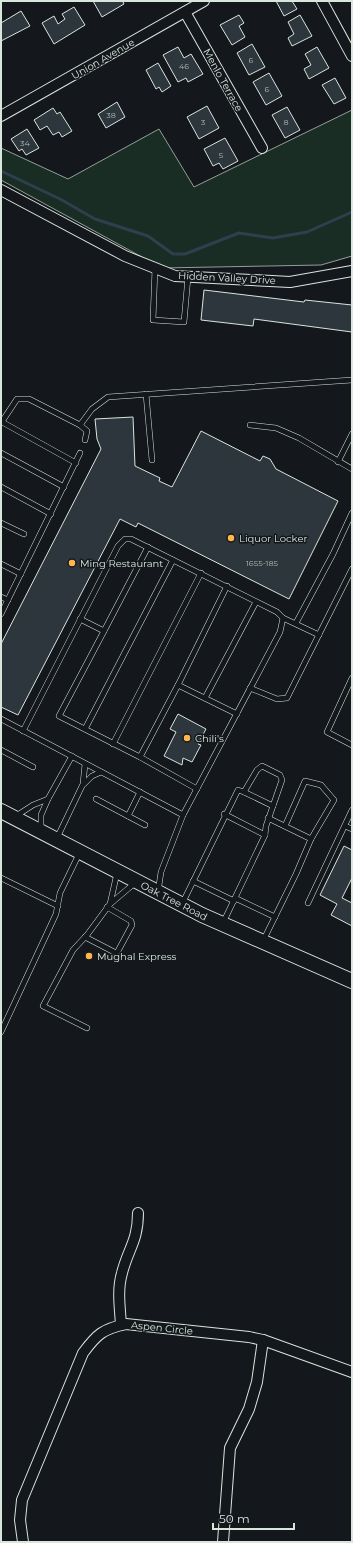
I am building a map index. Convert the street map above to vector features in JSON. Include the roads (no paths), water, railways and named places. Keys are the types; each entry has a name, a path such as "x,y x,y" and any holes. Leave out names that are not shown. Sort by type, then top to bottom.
{"main road":[{"name":"Oak Tree Road","path":"7,815 182,905 352,981"}],"street":[{"name":"Union Avenue","path":"1,116 204,1"},
{"path":"322,1 352,56"},
{"name":"Menlo Terrace","path":"185,12 262,148"},
{"name":"Hidden Valley Drive","path":"1,190 125,256 175,276 290,282 352,271"},
{"path":"121,1326 119,1292 122,1272 138,1229 138,1213"},
{"name":"Aspen Circle","path":"23,1542 20,1520 22,1500 83,1353 92,1340 107,1328 126,1324 263,1340 352,1372"},
{"path":"223,1542 230,1448 249,1410 257,1382 263,1340"}],"lane":[{"path":"155,268 153,320 184,322 188,277"},
{"path":"80,425 92,409 108,397 352,380"},
{"path":"146,394 152,460"},
{"path":"76,463 2,423 18,400 29,399 80,425 87,431 84,440"},
{"path":"250,425 276,428 299,438 352,470"},
{"path":"338,462 352,434"},
{"path":"1,453 64,487"},
{"path":"1,614 80,453"},
{"path":"1,487 51,514"},
{"path":"296,624 352,514"},
{"path":"1,523 24,534"},
{"path":"23,730 118,546 125,539 132,539 228,586 277,612 283,618 319,635"},
{"path":"148,547 59,716 197,789"},
{"path":"85,729 173,560"},
{"path":"1,564 21,574"},
{"path":"250,688 278,700 287,698 352,569"},
{"path":"113,744 200,573"},
{"path":"140,758 228,586"},
{"path":"1,596 8,600"},
{"path":"205,698 256,602"},
{"path":"158,893 161,872 183,815 280,632 283,618"},
{"path":"80,619 104,631"},
{"path":"352,678 327,732 352,745"},
{"path":"178,684 237,714"},
{"path":"1,719 183,815"},
{"path":"1,750 33,767"},
{"path":"41,833 41,815 48,799 72,756"},
{"path":"56,840 83,784 86,764"},
{"path":"223,924 265,835 268,818 282,780 280,775 262,766 257,770 244,792"},
{"path":"83,784 92,776 101,772"},
{"path":"262,942 296,874 311,839 334,800 321,785 305,781 285,826"},
{"path":"182,905 224,814 238,790 273,806"},
{"path":"128,816 140,792"},
{"path":"7,815 48,799"},
{"path":"96,799 145,825"},
{"path":"308,902 352,810"},
{"path":"224,814 265,835"},
{"path":"268,818 311,839"},
{"path":"345,826 352,829"},
{"path":"1,1032 56,914 60,893 80,853"},
{"path":"108,906 117,872"},
{"path":"1,878 58,906"},
{"path":"86,1028 43,1006 72,950 85,937 108,906 136,881"},
{"path":"193,881 275,917"},
{"path":"85,937 116,953 118,951 132,924 131,921 108,906"}],"waterway":[{"path":"1,171 60,199 95,219 148,236 173,254 185,254 239,233 273,238 307,232 352,212"}],"place":[{"name":"Liquor Locker","path":"231,538"},
{"name":"Ming Restaurant","path":"72,563"},
{"name":"Chili's","path":"187,738"},
{"name":"Mughal Express","path":"89,956"}]}
